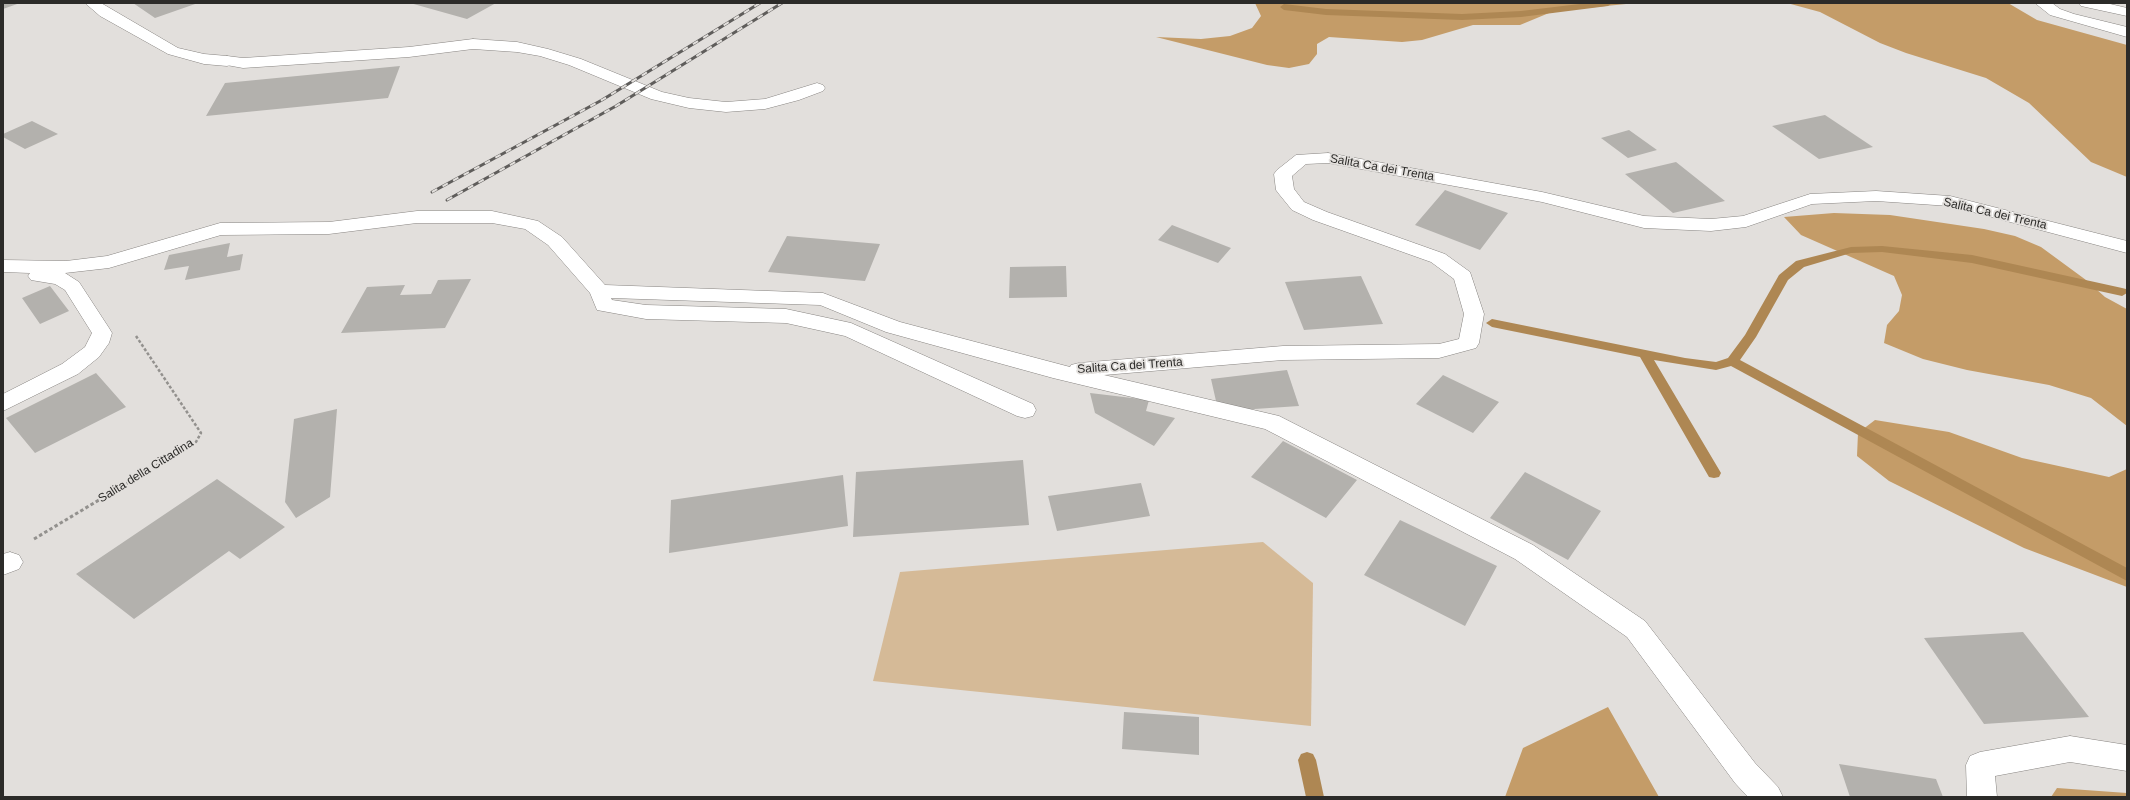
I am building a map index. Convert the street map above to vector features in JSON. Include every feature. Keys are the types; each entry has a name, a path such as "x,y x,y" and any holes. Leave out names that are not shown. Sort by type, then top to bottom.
{"street":[{"path":"92,3 105,13 173,51 204,59 243,63 409,52 473,44 517,47 543,52 575,62 657,96 689,103 726,107 765,104 793,97 817,88"},
{"path":"2042,3 2055,12 2068,18 2127,32"},
{"path":"2086,3 2127,12"},
{"name":"Salita Ca dei Trenta","path":"1053,371 1191,362 1283,353 1439,351 1469,343 1474,314 1463,276 1438,258 1320,216 1298,206 1285,190 1283,174 1302,159 1328,158 1526,194 1644,222 1711,225 1746,221 1810,199 1876,196 1950,201 2127,247"},
{"path":"3,266 66,267 109,262 220,229 328,228 417,217 492,217 531,225 555,241 599,291 604,305 646,312 786,316 851,330 1025,410"},
{"path":"3,266 35,276 60,278 72,286 102,333 99,343 92,352 70,369 3,403"},
{"path":"599,291 823,299 893,328 1053,371 1271,422 1524,552 1636,629 1745,773 1768,797"},
{"path":"1982,797 1980,765 2070,749 2127,758"}],"path":[{"name":"Salita della Cittadina","path":"33,540 196,442 201,433 132,331"}],"shaded area":[{"path":"1255,3 1636,3 1549,13 1520,25 1473,25 1422,40 1402,42 1329,37 1317,44 1317,54 1309,64 1289,68 1267,65 1156,37 1201,39 1230,36 1252,28 1261,16"},
{"path":"1787,3 2008,3 2037,20 2127,45 2127,177 2091,162 2029,103 1986,78 1906,53 1880,43 1820,12"},
{"path":"1834,213 1890,215 1984,229 2015,236 2041,247 2086,280 2105,297 2127,309 2127,426 2091,398 2049,385 1967,370 1923,359 1884,343 1887,325 1899,311 1902,295 1894,276 1801,235 1784,217"},
{"path":"1875,420 1949,432 2022,458 2109,477 2127,469 2127,587 2024,548 1889,481 1857,456 1858,433"},
{"path":"1263,542 1313,583 1311,726 873,681 900,572"},
{"path":"1608,707 1659,797 1505,797 1523,748"},
{"path":"2057,788 2127,793 2127,797 2051,797"}],"building":[{"path":"3,3 20,3 3,9"},
{"path":"133,3 198,3 155,18"},
{"path":"410,3 496,3 467,19"},
{"path":"400,66 388,98 206,116 225,83"},
{"path":"1825,115 1873,147 1819,159 1772,126"},
{"path":"32,121 58,134 25,149 3,137 3,134"},
{"path":"1629,130 1657,150 1628,158 1601,138"},
{"path":"1676,162 1725,201 1673,213 1625,174"},
{"path":"1445,190 1508,213 1480,250 1415,225"},
{"path":"1172,225 1231,248 1218,263 1158,240"},
{"path":"787,236 880,244 865,281 768,272"},
{"path":"230,243 227,257 243,254 240,270 185,280 189,266 164,270 169,255"},
{"path":"1066,266 1067,297 1009,298 1010,267"},
{"path":"1361,276 1383,324 1304,330 1285,282"},
{"path":"471,279 445,328 341,333 367,287 405,285 400,295 431,294 438,280"},
{"path":"50,286 69,311 40,324 22,298"},
{"path":"1287,370 1299,406 1240,410 1216,401 1211,379"},
{"path":"96,373 126,407 35,453 6,418"},
{"path":"1443,375 1499,402 1473,433 1416,404"},
{"path":"1090,393 1149,400 1146,411 1175,418 1154,446 1095,413"},
{"path":"337,409 330,497 296,518 285,502 294,419"},
{"path":"1283,441 1357,480 1326,518 1251,477"},
{"path":"1023,460 1029,525 853,537 856,472"},
{"path":"1525,472 1601,511 1568,560 1490,518"},
{"path":"843,475 848,526 669,553 671,500"},
{"path":"217,479 285,527 240,559 229,551 134,619 76,574"},
{"path":"1141,483 1150,516 1057,531 1048,496"},
{"path":"1400,520 1497,566 1465,626 1364,575"},
{"path":"2023,632 2089,717 1984,724 1924,638"},
{"path":"1124,712 1199,717 1199,755 1122,749"},
{"path":"1839,764 1936,779 1943,797 1850,797"}],"waterway":[{"path":"1284,7 1326,12 1462,17 1521,14 1608,3"},
{"path":"1732,361 1750,337 1783,278 1800,264 1851,250 1882,249 1972,259 2122,292"},
{"path":"1492,323 1644,354"},
{"path":"1644,354 1685,362 1716,366 1732,361"},
{"path":"1644,354 1714,473"},
{"path":"1732,361 2127,575"},
{"path":"1307,760 1315,797"}],"railway":[{"path":"432,192 602,100 760,3"},
{"path":"447,200 616,106 782,3"}]}
